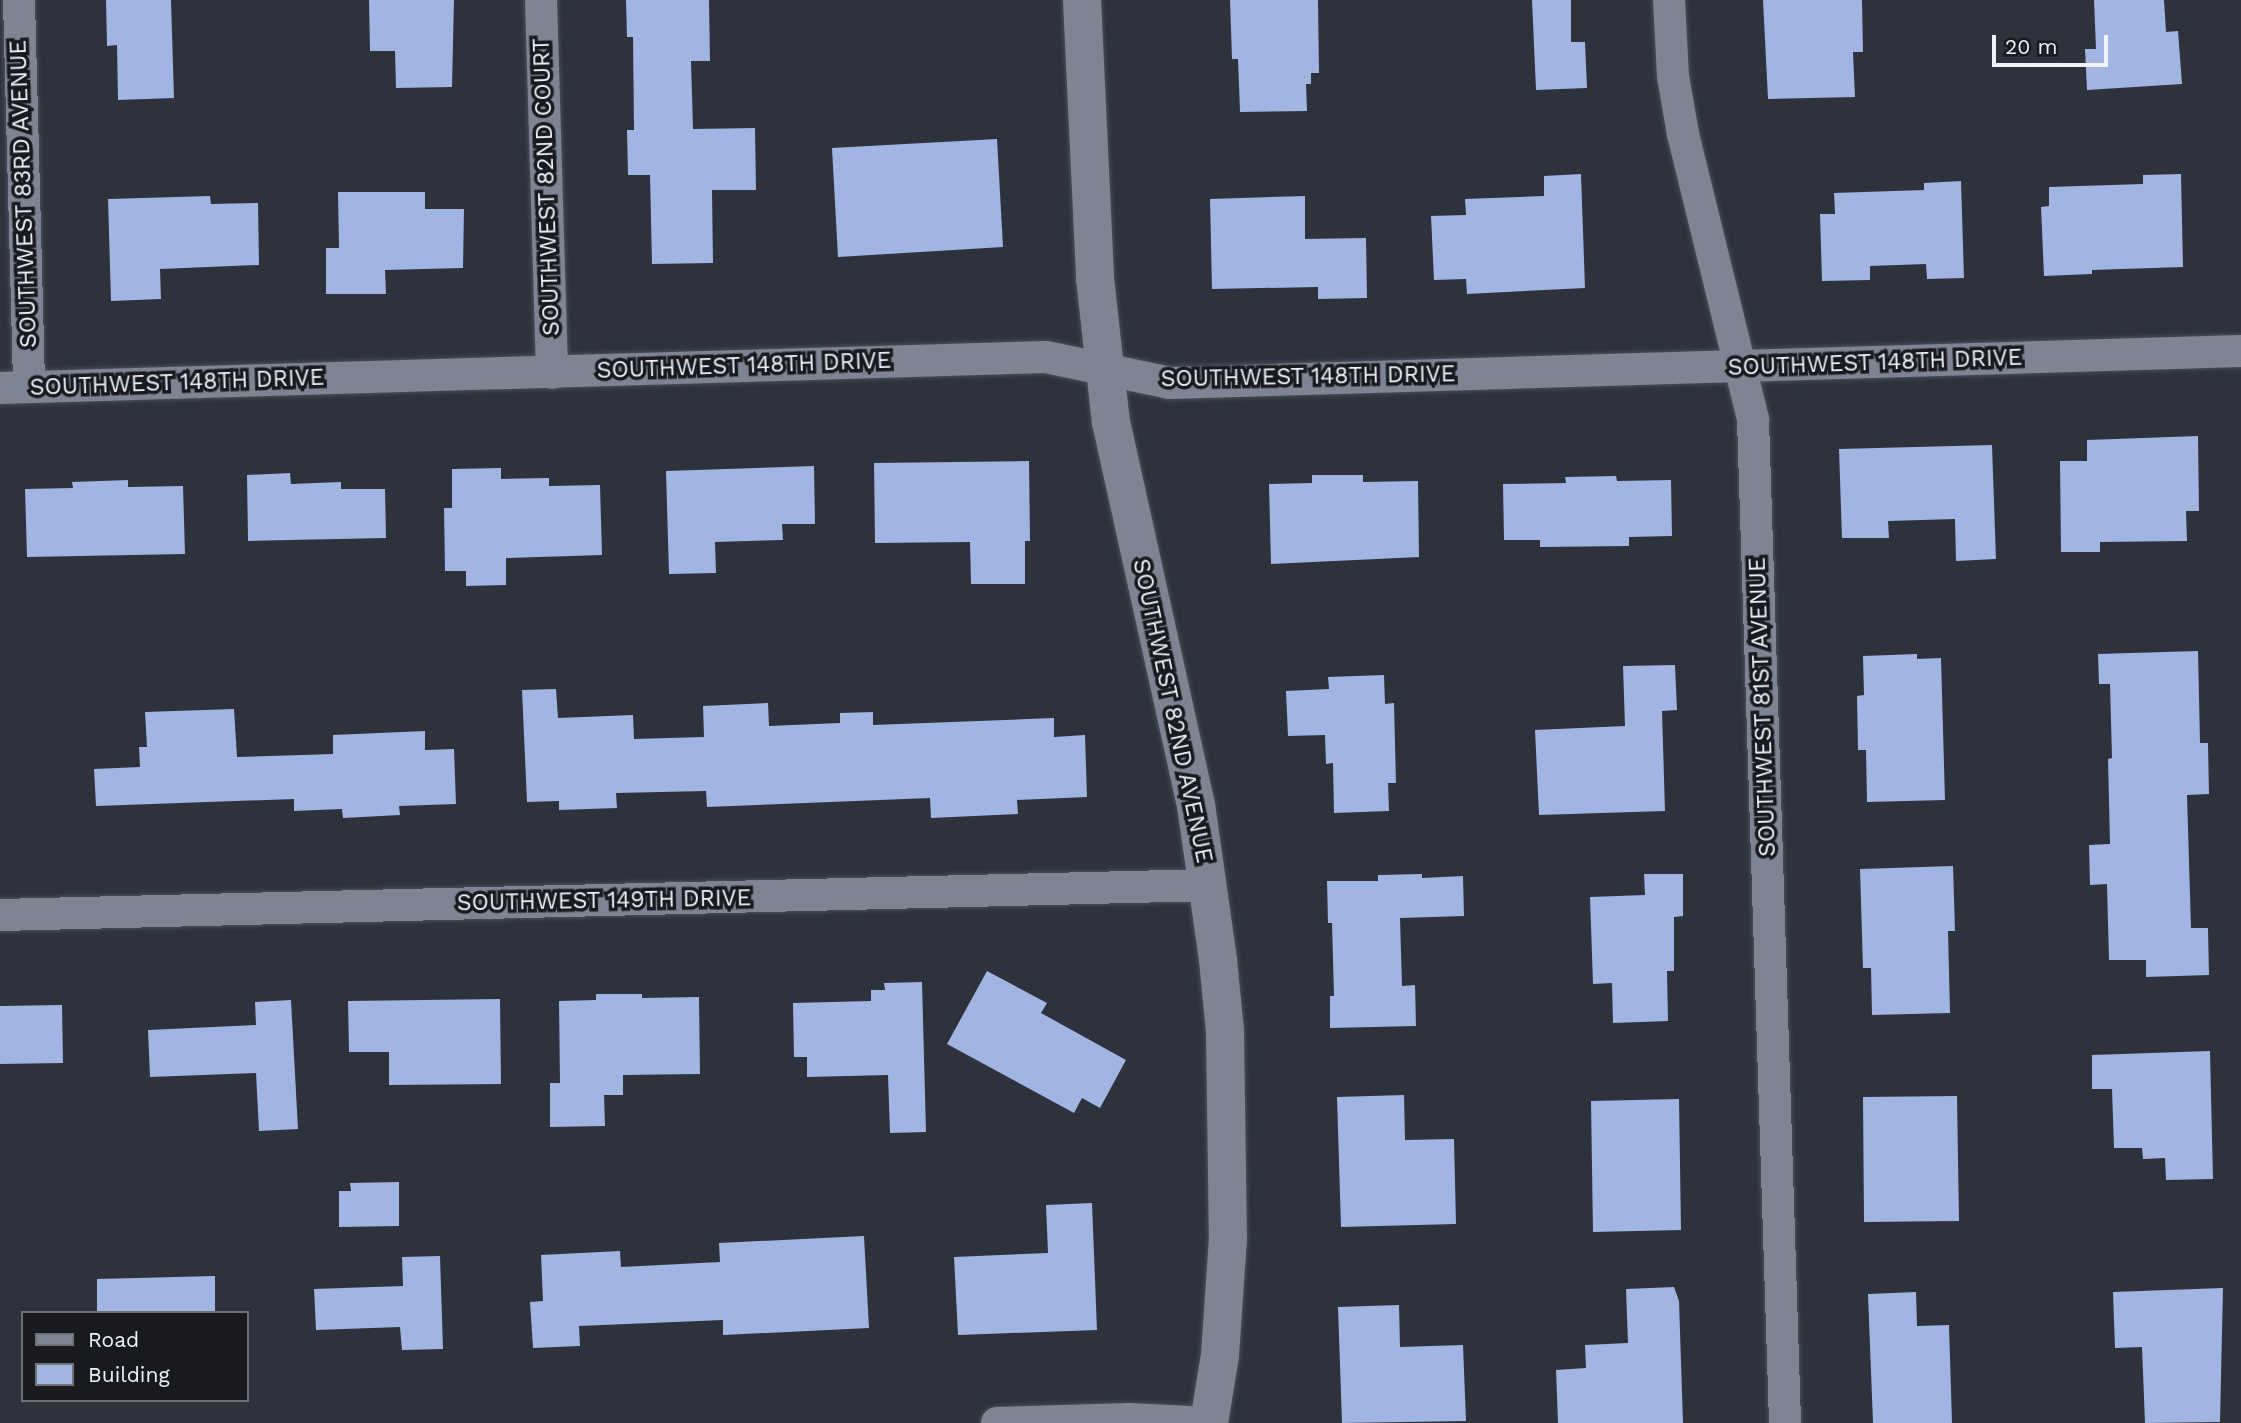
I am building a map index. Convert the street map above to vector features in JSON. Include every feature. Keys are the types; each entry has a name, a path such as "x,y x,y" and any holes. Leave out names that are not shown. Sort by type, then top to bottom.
{"street":[{"name":"SOUTHWEST 83RD AVENUE","path":"15,388 19,0"},
{"name":"SOUTHWEST 82ND COURT","path":"541,0 552,373"},
{"name":"SOUTHWEST 82ND AVENUE","path":"1082,0 1095,278 1111,422 1193,793 1208,885 1225,1031 1228,1238 1221,1344 1209,1423"},
{"name":"SOUTHWEST 81ST AVENUE","path":"1669,0 1673,76 1683,134 1753,420 1786,1423"},
{"name":"SOUTHWEST 148TH DRIVE","path":"15,388 1046,357 1170,383 2241,351"},
{"name":"SOUTHWEST 149TH DRIVE","path":"0,915 1208,885"},
{"path":"997,1423 1129,1419 1209,1423"}],"building":[{"path":"106,0 171,0 174,98 118,100 117,45 107,46"},
{"path":"369,0 454,0 452,87 396,88 395,51 370,51"},
{"path":"626,0 709,0 710,61 691,61 693,129 755,128 756,190 712,190 713,263 652,264 650,175 628,175 627,130 634,130 633,37 627,37"},
{"path":"1230,0 1318,0 1319,73 1311,73 1311,84 1306,84 1307,111 1240,112 1238,59 1232,59"},
{"path":"1532,0 1571,0 1571,42 1585,42 1587,88 1536,90"},
{"path":"1763,0 1862,0 1863,52 1853,52 1855,97 1768,99"},
{"path":"2094,0 2164,0 2166,32 2178,31 2182,84 2087,90 2085,49 2096,49"},
{"path":"997,139 1003,247 838,257 832,148"},
{"path":"1581,174 1585,288 1467,294 1466,279 1434,280 1431,216 1466,215 1465,199 1544,196 1544,176"},
{"path":"2181,174 2183,267 2092,270 2092,274 2044,276 2041,207 2049,206 2049,187 2143,184 2143,175"},
{"path":"1961,181 1964,278 1927,279 1926,264 1870,266 1870,280 1822,281 1820,214 1835,214 1834,193 1924,190 1924,183"},
{"path":"338,192 425,192 425,209 464,209 463,268 385,270 386,294 326,294 326,248 339,248"},
{"path":"210,196 211,204 258,203 259,265 160,269 161,299 111,301 108,199"},
{"path":"1305,196 1305,239 1366,238 1367,298 1318,299 1318,287 1212,289 1210,199"},
{"path":"2198,436 2199,511 2186,511 2187,541 2100,542 2100,552 2061,552 2060,461 2087,461 2087,440"},
{"path":"1992,445 1996,559 1956,561 1955,519 1888,521 1889,538 1842,538 1839,449"},
{"path":"1029,461 1030,541 1025,541 1025,584 971,584 970,542 875,543 874,463"},
{"path":"814,466 815,524 782,524 783,540 715,542 716,573 669,574 666,471"},
{"path":"501,468 501,479 549,478 549,486 600,485 602,555 506,558 506,585 466,586 466,571 445,571 444,508 452,508 452,469"},
{"path":"290,473 291,484 341,482 341,489 385,489 386,538 248,541 247,475"},
{"path":"1312,475 1363,475 1363,482 1418,481 1419,557 1271,564 1269,484 1312,483"},
{"path":"1616,476 1617,481 1671,480 1672,536 1629,537 1629,546 1540,547 1540,540 1504,540 1503,484 1566,483 1565,477"},
{"path":"128,480 128,487 183,486 185,554 27,557 25,489 73,488 72,482"},
{"path":"2198,651 2200,743 2208,743 2209,794 2187,795 2191,928 2208,928 2209,975 2146,977 2146,960 2109,960 2107,884 2090,885 2089,845 2110,844 2110,684 2099,684 2098,654"},
{"path":"1917,654 1917,659 1941,658 1945,800 1867,802 1866,750 1858,750 1857,696 1864,695 1863,656"},
{"path":"1675,665 1677,710 1662,711 1665,811 1539,815 1535,730 1625,726 1623,666"},
{"path":"1384,675 1385,704 1394,703 1396,783 1388,783 1389,811 1334,813 1333,763 1326,764 1325,735 1288,736 1286,691 1329,689 1328,677"},
{"path":"556,689 558,718 633,715 634,739 704,737 703,706 768,703 769,726 840,723 840,713 873,712 873,725 1054,718 1054,737 1085,735 1087,797 1017,800 1018,814 931,818 930,798 707,807 706,791 616,793 617,808 559,810 559,801 527,802 522,690"},
{"path":"234,709 237,757 333,754 333,735 425,731 425,750 454,749 456,804 399,806 400,815 343,818 342,809 294,811 294,799 96,806 94,769 140,767 139,747 147,747 145,712"},
{"path":"1953,866 1955,931 1948,931 1950,1013 1872,1015 1871,968 1863,968 1860,869"},
{"path":"1422,874 1422,878 1463,876 1464,916 1400,918 1402,986 1415,985 1416,1026 1330,1028 1330,996 1334,996 1332,923 1328,923 1327,881 1378,881 1378,875"},
{"path":"1644,874 1683,874 1683,916 1674,917 1674,971 1667,971 1668,1021 1613,1023 1612,983 1593,984 1590,897 1645,895"},
{"path":"987,971 1047,1003 1041,1013 1126,1060 1100,1108 1082,1098 1074,1113 947,1044"},
{"path":"922,982 926,1132 890,1133 888,1075 807,1077 807,1057 794,1057 793,1003 871,1001 871,990 885,990 884,983"},
{"path":"596,994 642,994 642,998 699,997 700,1074 623,1075 623,1095 604,1095 605,1126 550,1127 550,1083 560,1083 559,1001 596,1000"},
{"path":"500,999 501,1084 389,1085 389,1052 349,1052 348,1001"},
{"path":"291,1000 298,1129 259,1131 256,1073 150,1077 148,1030 256,1025 255,1002"},
{"path":"62,1005 63,1063 0,1064 0,1006"},
{"path":"2210,1051 2213,1179 2166,1180 2165,1158 2143,1159 2142,1148 2114,1148 2112,1089 2092,1089 2092,1055"},
{"path":"1404,1095 1405,1140 1454,1139 1456,1224 1341,1227 1337,1097"},
{"path":"1957,1096 1959,1221 1864,1222 1863,1097"},
{"path":"1679,1099 1681,1230 1593,1232 1591,1101"},
{"path":"399,1182 399,1226 339,1227 339,1191 351,1191 350,1183"},
{"path":"1092,1203 1097,1330 958,1335 954,1257 1048,1253 1046,1205"},
{"path":"864,1236 869,1328 723,1335 723,1320 579,1326 580,1346 533,1348 530,1302 543,1301 541,1255 620,1251 621,1267 720,1262 719,1243"},
{"path":"440,1256 443,1349 402,1350 400,1327 316,1330 314,1289 403,1286 402,1257"},
{"path":"215,1276 215,1311 97,1311 97,1279"},
{"path":"1674,1287 1679,1301 1683,1423 1558,1423 1556,1370 1586,1368 1585,1345 1628,1343 1626,1289"},
{"path":"2223,1288 2220,1422 2145,1423 2142,1347 2115,1348 2113,1292"},
{"path":"1916,1292 1917,1326 1949,1325 1952,1423 1873,1423 1868,1294"},
{"path":"1399,1305 1400,1347 1463,1345 1466,1421 1342,1423 1338,1307"}]}
